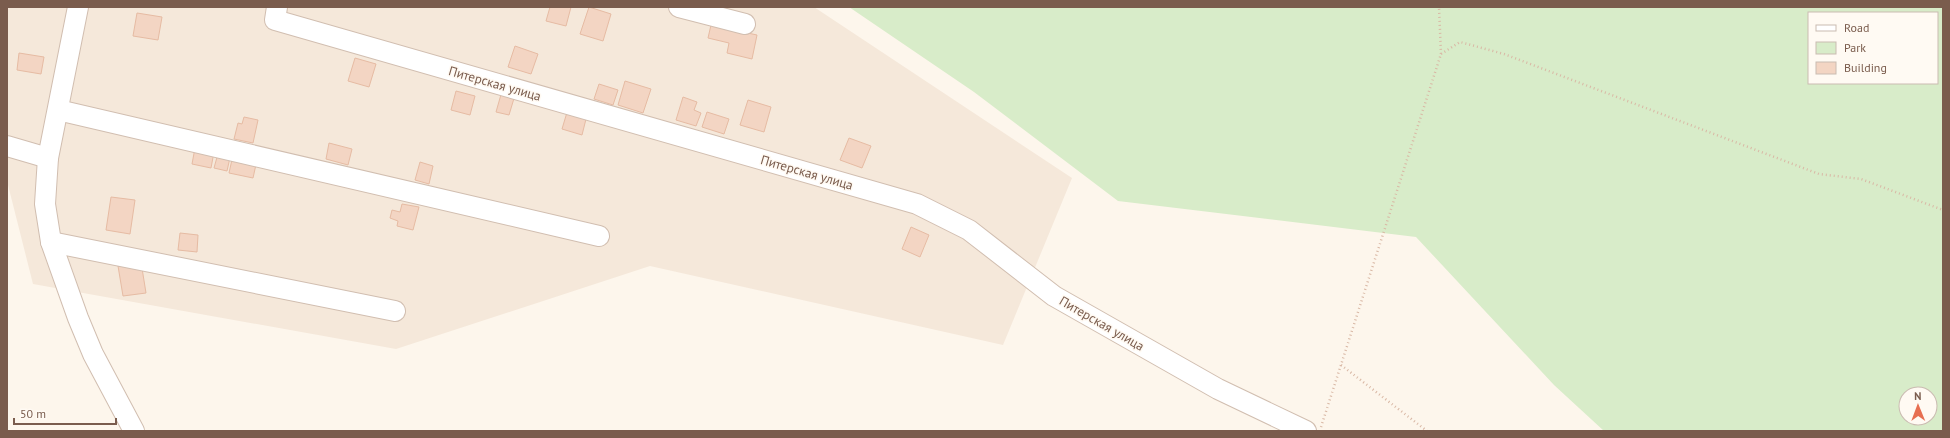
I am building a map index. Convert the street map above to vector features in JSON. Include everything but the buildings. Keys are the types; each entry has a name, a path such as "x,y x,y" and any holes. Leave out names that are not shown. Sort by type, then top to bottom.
{"street":[{"path":"78,7 48,158 45,204 51,242 78,318 93,354 134,431"},
{"name":"Питерская улица","path":"277,7 275,20 917,204 969,230 1054,296 1218,389 1306,431"},
{"path":"679,7 745,24"},
{"path":"58,110 600,236"},
{"path":"7,146 48,158"},
{"path":"51,242 395,311"}],"path":[{"path":"1320,431 1441,54 1439,7"},
{"path":"1441,54 1460,42 1504,54 1819,174 1861,179 1943,210"},
{"path":"1341,365 1427,431"}],"shaded area":[{"path":"7,7 814,7 1072,178 1003,345 650,266 396,349 33,284 7,181"}],"green space":[{"path":"849,7 1943,7 1943,431 1604,431 1554,385 1416,237 1118,201 974,92"}]}
